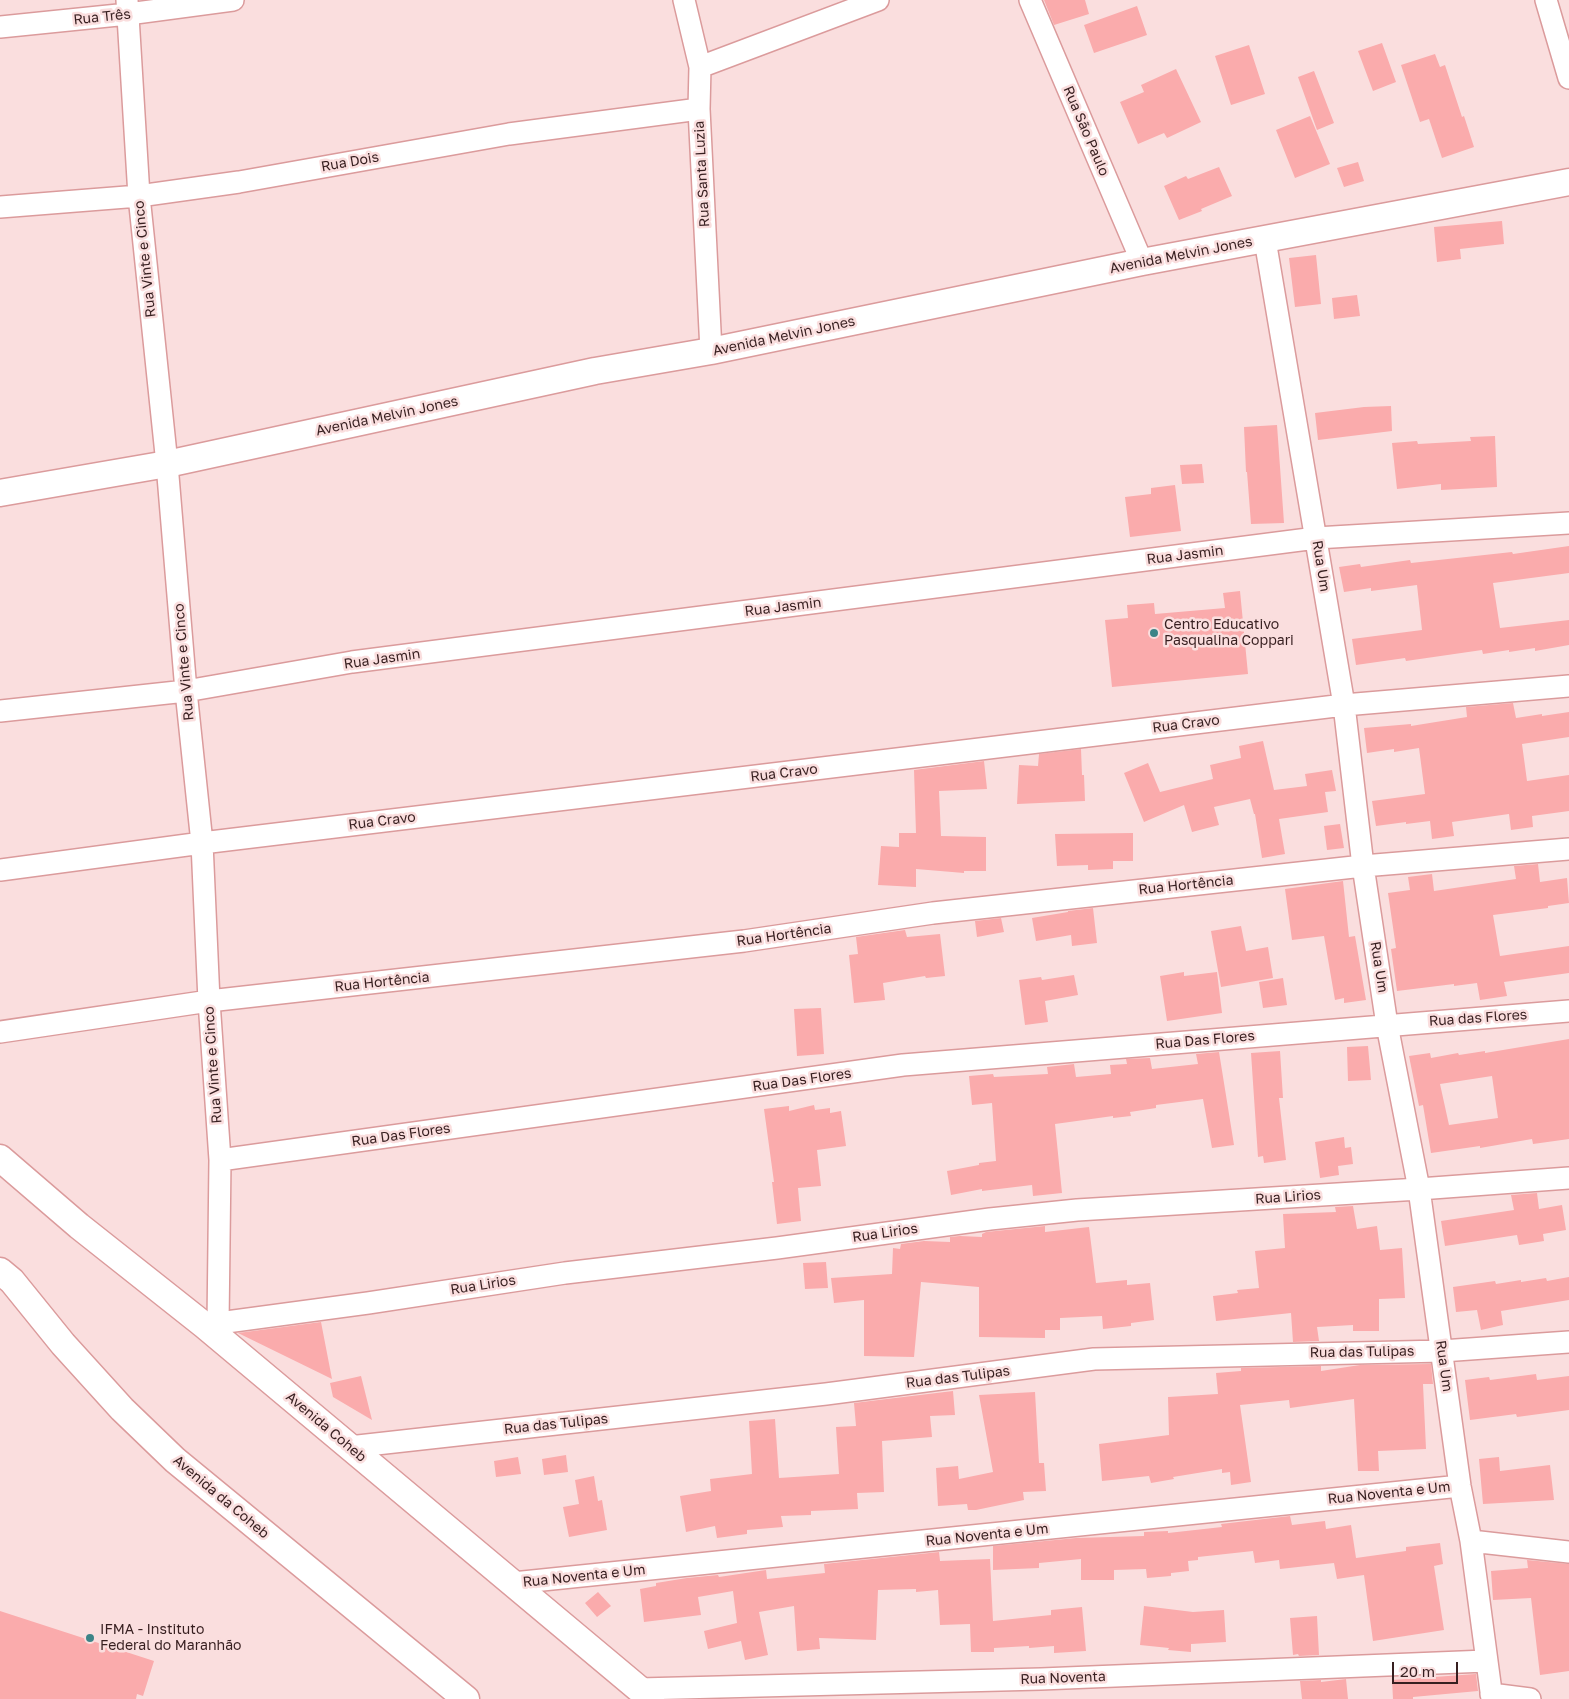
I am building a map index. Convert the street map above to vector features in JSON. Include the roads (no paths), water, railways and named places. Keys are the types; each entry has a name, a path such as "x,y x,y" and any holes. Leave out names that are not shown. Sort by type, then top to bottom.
{"main road":[{"name":"Avenida Melvin Jones","path":"0,493 167,464 585,373 711,351 1142,262 1569,182"},
{"name":"Avenida Coheb","path":"0,1158 79,1226 211,1325 349,1447 645,1694"},
{"name":"Avenida da Coheb","path":"0,1271 12,1281 63,1344 122,1409 175,1460 466,1699"}],"street":[{"name":"Rua Três","path":"0,27 128,7 233,0"},
{"name":"Rua Santa Luzia","path":"684,0 700,67 699,109 711,351"},
{"path":"700,67 878,0"},
{"name":"Rua São Paulo","path":"1030,0 1142,262"},
{"path":"1546,0 1569,78"},
{"name":"Rua Vinte e Cinco","path":"128,7 139,196 167,464 186,690 202,843 209,1001 220,1160 211,1325"},
{"name":"Rua Dois","path":"0,207 139,196 239,182 509,134 699,109"},
{"name":"Rua Um","path":"1265,240 1344,705 1363,866 1387,1025 1418,1189 1460,1486 1471,1541 1492,1696 1530,1699"},
{"name":"Rua Jasmin","path":"0,711 186,690 352,662 1316,538 1569,523"},
{"name":"Rua Cravo","path":"0,870 202,843 1344,705 1569,686"},
{"name":"Rua Hortência","path":"0,1032 209,1001 744,941 933,913 1363,866 1569,849"},
{"name":"Rua das Flores","path":"1387,1025 1569,1010"},
{"name":"Rua Das Flores","path":"220,1160 903,1065 1387,1025"},
{"name":"Rua Lirios","path":"211,1325 565,1273 777,1248 990,1219 1077,1210 1569,1178"},
{"name":"Rua das Tulipas","path":"349,1447 826,1394 1094,1359 1442,1351 1569,1342"},
{"name":"Rua Noventa e Um","path":"513,1584 1460,1486"},
{"path":"1471,1541 1569,1552"},
{"name":"Rua Noventa","path":"645,1694 1486,1661"}],"place":[{"name":"Centro Educativo Pasqualina Coppari","path":"1154,633"},
{"name":"IFMA - Instituto Federal do Maranhão","path":"90,1638"}]}
